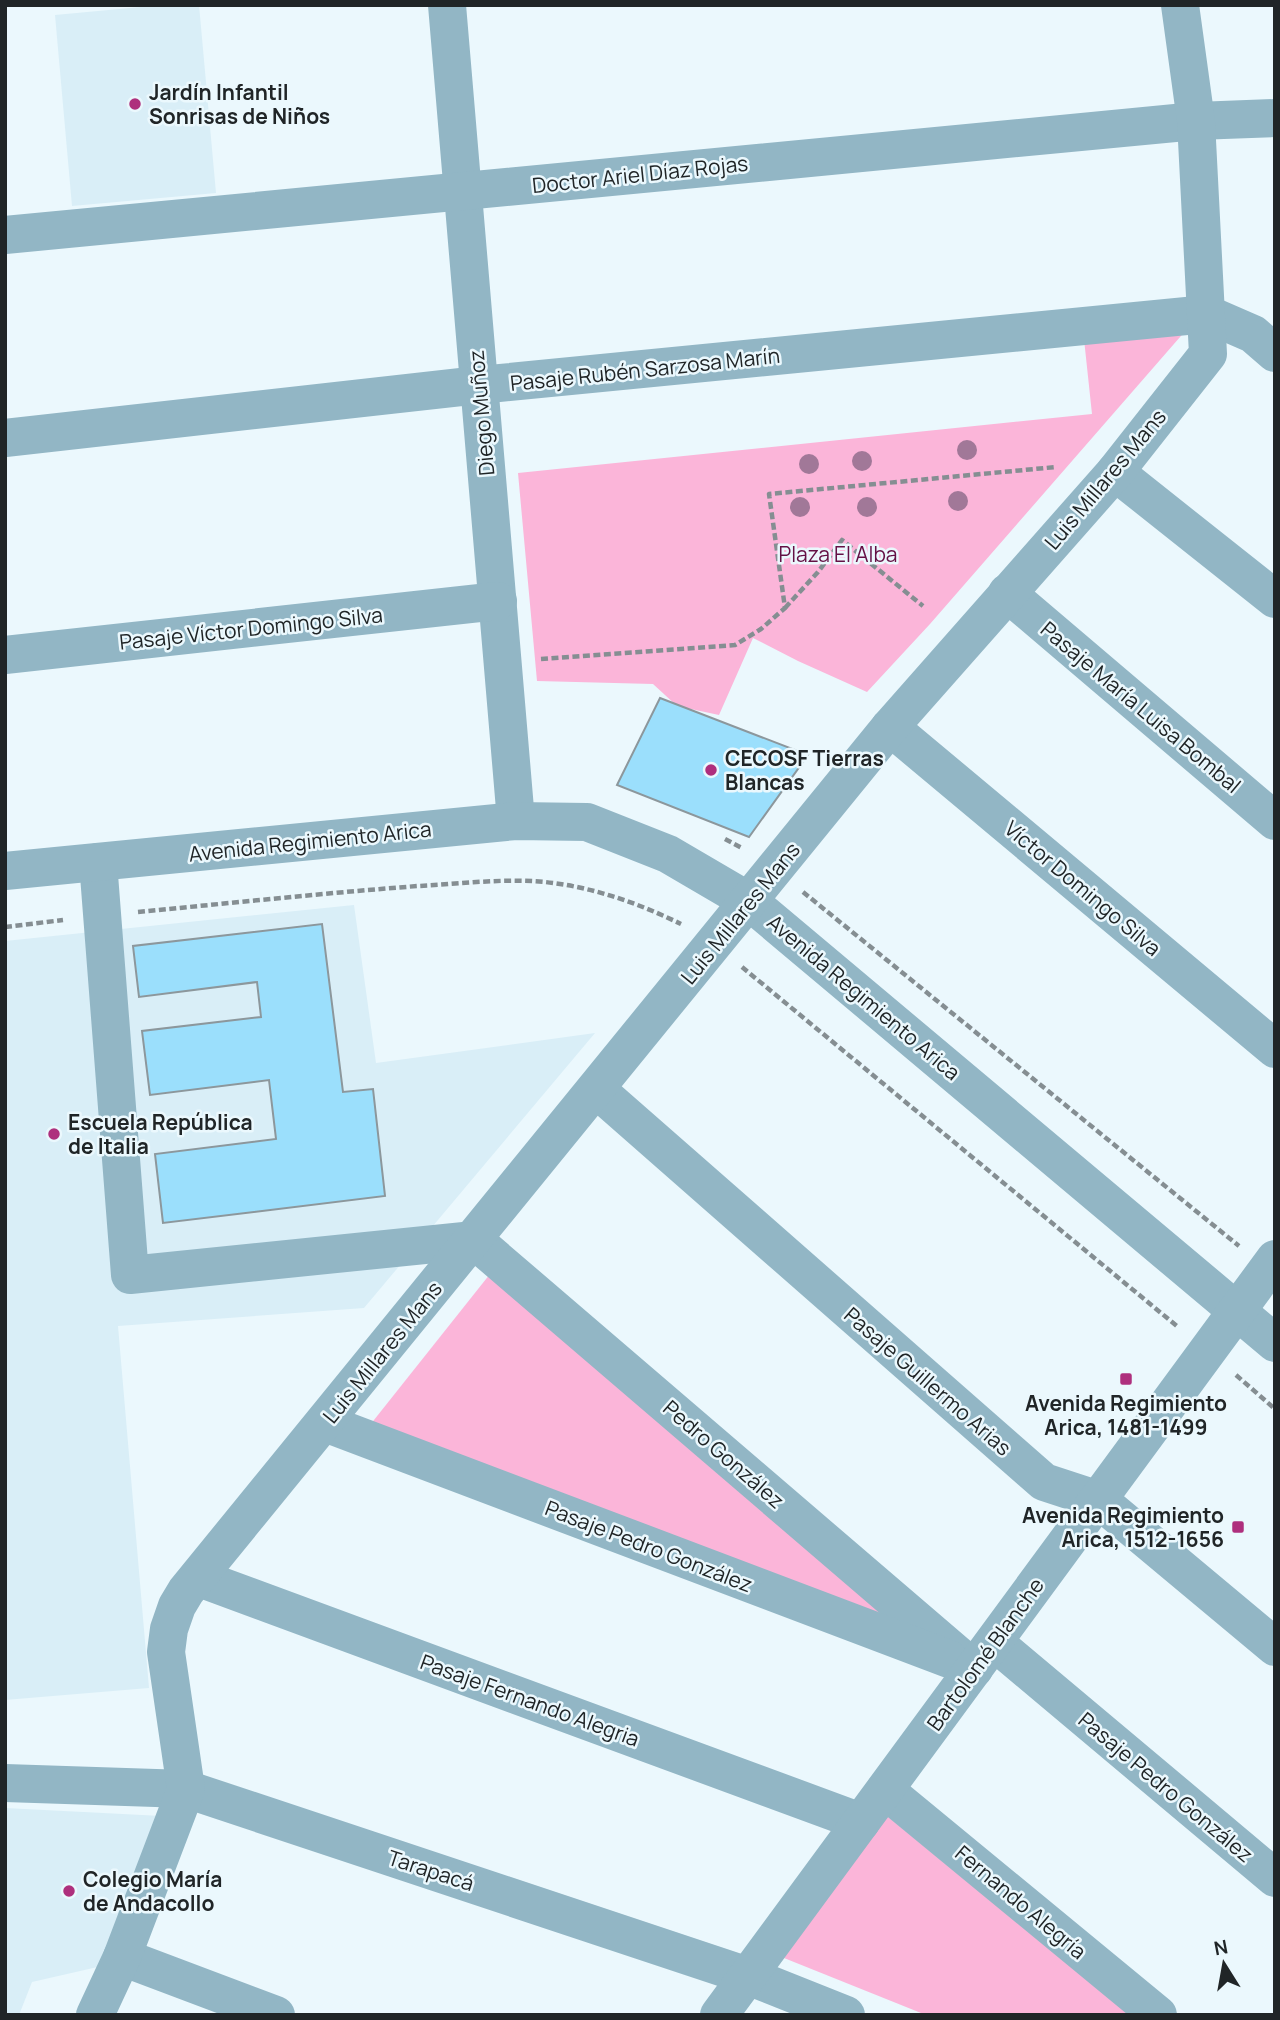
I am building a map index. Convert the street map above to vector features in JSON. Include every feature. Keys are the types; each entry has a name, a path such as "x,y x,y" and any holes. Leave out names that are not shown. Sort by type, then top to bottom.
{"street":[{"name":"Diego Muñoz","path":"447,5 516,821"},
{"name":"Luis Millares Mans","path":"186,1788 166,1652 169,1629 186,1591 890,727 1115,472 1208,354 1196,121 1180,5"},
{"name":"Doctor Ariel Díaz Rojas","path":"5,235 1196,121 1275,118"},
{"name":"Pasaje Rubén Sarzosa Marín","path":"5,438 479,385 1207,314 1253,334 1275,353"},
{"path":"1115,472 1275,600"},
{"name":"Pasaje María Luisa Bombal","path":"1007,593 1275,821"},
{"name":"Pasaje Víctor Domingo Silva","path":"5,655 498,601"},
{"name":"Víctor Domingo Silva","path":"890,727 1275,1049"},
{"name":"Avenida Regimiento Arica","path":"5,871 516,821 587,822 668,854 750,902 1275,1343"},
{"path":"98,862 130,1275 474,1240"},
{"name":"Pasaje Guillermo Arias","path":"596,1089 1044,1482 1099,1500 1275,1647"},
{"name":"Pedro González","path":"474,1240 984,1655"},
{"name":"Bartolomé Blanche","path":"719,2015 1275,1259"},
{"name":"Pasaje Pedro González","path":"324,1423 984,1655 1275,1878"},
{"name":"Pasaje Fernando Alegria","path":"198,1578 861,1822"},
{"name":"Tarapacá","path":"5,1783 186,1788 748,1976 846,2015"},
{"path":"95,2015 122,1957 186,1788"},
{"name":"Fernando Alegría","path":"885,1790 1158,2015"},
{"path":"122,1957 276,2015"}],"path":[{"path":"785,608 769,494 1056,467"},
{"path":"502,662 735,645 761,629 785,608 818,572 842,540 923,606"},
{"path":"5,927 356,891 520,881 582,888 652,910 715,944 1275,1409"}],"shaded area":[{"name":"Jardín Infantil Sonrisas de Niños","path":"162,5 199,5 216,193 72,206 55,15"},
{"path":"354,905 376,1063 595,1033 364,1308 118,1326 149,1688 5,1700 5,941"},
{"name":"Colegio María de Andacollo","path":"5,1808 162,1816 102,1966 32,1982 19,2015 5,2015"}],"green space":[{"name":"Plaza El Alba","path":"1187,329 930,624 867,692 753,638 719,715 677,706 653,684 537,681 518,473 1092,414 1084,339"},
{"path":"490,1274 919,1632 370,1425"},
{"path":"886,1815 1130,2015 926,2015 784,1958"}],"building":[{"name":"CECOSF Tierras Blancas","path":"660,698 808,755 749,837 617,785"},
{"path":"322,924 343,1092 373,1089 385,1196 163,1223 155,1154 276,1139 269,1080 150,1095 142,1031 261,1017 257,982 139,997 133,946"}],"place":[{"name":"Jardín Infantil Sonrisas de Niños","path":"135,104"},
{"name":"CECOSF Tierras Blancas","path":"711,770"},
{"name":"Escuela República de Italia","path":"54,1134"},
{"name":"Avenida Regimiento Arica, 1481-1499","path":"1126,1379"},
{"name":"Avenida Regimiento Arica, 1512-1656","path":"1238,1527"},
{"name":"Colegio María de Andacollo","path":"69,1891"}]}
